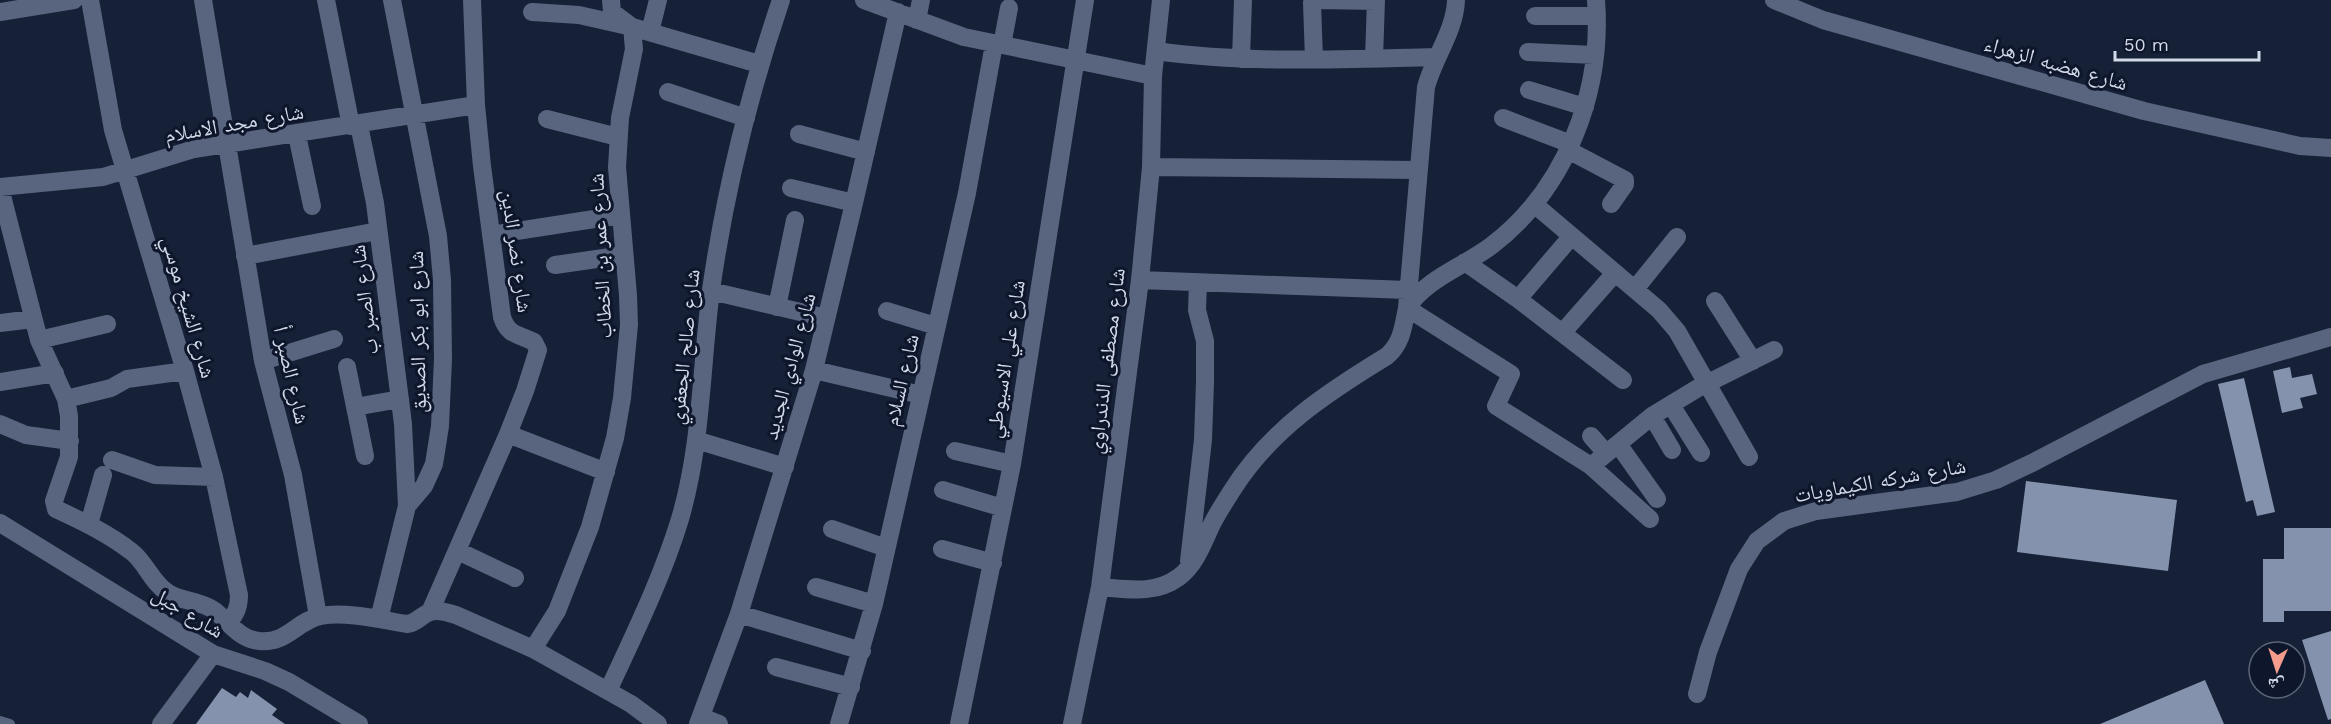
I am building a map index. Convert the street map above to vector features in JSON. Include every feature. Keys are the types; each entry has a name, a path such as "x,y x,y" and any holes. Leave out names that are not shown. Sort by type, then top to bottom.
{"street":[{"path":"0,12 74,0"},
{"name":"شارع الشيخ موسي","path":"90,0 113,130 214,477 239,595 239,606 228,623"},
{"name":"شارع الصبر أ","path":"203,0 263,361 294,475 318,616"},
{"name":"شارع الصبر ب","path":"326,0 378,231 406,450 407,506"},
{"name":"شارع ابو بكر الصديق","path":"379,620 407,506 424,486 434,464 440,426 443,359 442,280 438,236 392,0"},
{"name":"شارع نصر الدين","path":"430,612 508,434 538,350 534,342 516,336 504,324 476,105 472,0"},
{"path":"611,0 612,12 632,27"},
{"path":"650,32 658,0"},
{"name":"شارع صالح الجعفري","path":"609,691 647,606 680,520 696,440 711,291 726,202 759,64 781,0"},
{"path":"864,0 964,37 1153,76"},
{"path":"917,20 921,0"},
{"name":"شارع علي الاسيوطي","path":"959,724 1012,464 1085,0"},
{"name":"شارع مصطفى الدندراوي","path":"1072,724 1100,587 1140,280 1151,167 1153,76 1161,0"},
{"path":"1241,58 1243,0"},
{"path":"1314,59 1312,3 1317,0 1376,0 1374,58"},
{"path":"1100,587 1154,589 1167,585 1188,569 1229,495 1258,455 1286,425 1317,400 1396,348 1401,336 1407,299 1426,87 1436,57 1453,21 1456,0"},
{"name":"شارع هضبه الزهراء","path":"1774,0 1823,20 2144,111 2300,147 2331,148"},
{"name":"شارع السلام","path":"839,724 874,604 967,193 998,44 1009,8"},
{"path":"1407,299 1489,247 1514,227 1534,204 1569,147 1585,107 1595,55 1596,8 1535,16"},
{"path":"532,12 579,15 632,27 759,64"},
{"name":"شارع الوادي الجديد","path":"700,721 739,614 814,370 897,12"},
{"name":"شارع عمر بن الخطاب","path":"533,649 563,598 590,527 615,438 629,325 617,167 618,137 634,49 632,27"},
{"path":"1156,51 1190,56 1241,58 1436,57"},
{"path":"1528,52 1595,55"},
{"path":"1529,90 1585,107"},
{"path":"668,92 746,118"},
{"name":"شارع مجد الاسلام","path":"0,188 103,177 194,149 355,126 476,105"},
{"path":"1503,118 1569,147 1625,180 1625,184 1611,204"},
{"path":"547,119 618,137"},
{"path":"799,134 866,152"},
{"path":"297,135 312,206"},
{"path":"1151,167 1417,170"},
{"path":"0,188 39,339 66,399 70,441 69,457 54,506 89,524 132,552 146,566 159,586 168,592 213,609 244,637 258,641 273,641 286,636 307,620 330,614 412,623 430,612 456,615 533,649 609,691 658,724"},
{"path":"791,188 854,203"},
{"path":"1534,204 1570,237 1659,310 1677,331 1749,457"},
{"path":"491,235 620,214"},
{"path":"777,307 795,220"},
{"path":"245,256 378,231"},
{"path":"1518,298 1570,237"},
{"path":"1635,289 1677,237"},
{"path":"555,265 624,255"},
{"path":"1465,262 1518,298 1623,380"},
{"path":"1563,332 1615,273"},
{"path":"1140,280 1407,299 1511,374 1512,377 1496,406 1591,466 1650,519"},
{"path":"1188,569 1203,440 1205,341 1197,310 1198,283"},
{"path":"711,291 826,318"},
{"path":"1715,301 1753,361"},
{"path":"886,311 936,326"},
{"path":"0,323 33,319"},
{"path":"39,339 107,324"},
{"name":"شارع شركه الكيماويات","path":"1697,694 1708,652 1739,569 1757,541 1784,521 1816,511 1957,492 1996,480 2203,374 2331,337"},
{"path":"263,361 334,339"},
{"path":"1591,466 1652,416 1707,383 1774,351"},
{"path":"347,367 365,456"},
{"path":"814,370 921,395"},
{"path":"66,399 111,388 128,379 185,371"},
{"path":"0,382 55,373"},
{"path":"355,407 400,399"},
{"path":"1671,405 1701,453"},
{"path":"1652,416 1672,450"},
{"path":"0,424 32,436 70,441"},
{"path":"508,434 606,472"},
{"path":"1591,436 1612,449 1658,499"},
{"path":"696,440 785,467"},
{"path":"955,451 1012,464"},
{"path":"89,524 108,468 155,475 214,477"},
{"path":"943,490 1003,508"},
{"name":"شارع جبل","path":"0,524 213,654 265,671 340,719 359,724"},
{"path":"832,530 886,548"},
{"path":"942,549 993,563"},
{"path":"458,551 515,578"},
{"path":"816,587 874,604"},
{"path":"739,614 861,651"},
{"path":"161,724 213,654"},
{"path":"776,667 851,687"},
{"path":"700,721 719,724"}],"lane":[{"path":"0,721 10,724"}],"building":[{"path":"2290,367 2292,378 2312,374 2317,394 2300,398 2303,408 2282,413 2273,371"},
{"path":"2244,378 2275,512 2257,516 2253,500 2246,502 2218,384"},
{"path":"2026,481 2177,500 2168,571 2017,552"},
{"path":"2284,528 2331,528 2331,611 2284,611 2284,622 2263,622 2263,559 2284,559"},
{"path":"2331,631 2331,719 2328,720 2307,655 2307,640 2302,640"},
{"path":"2205,680 2224,724 2100,724"},
{"path":"222,688 236,697 240,692 248,698 251,690 277,709 272,715 285,724 196,724"}]}
